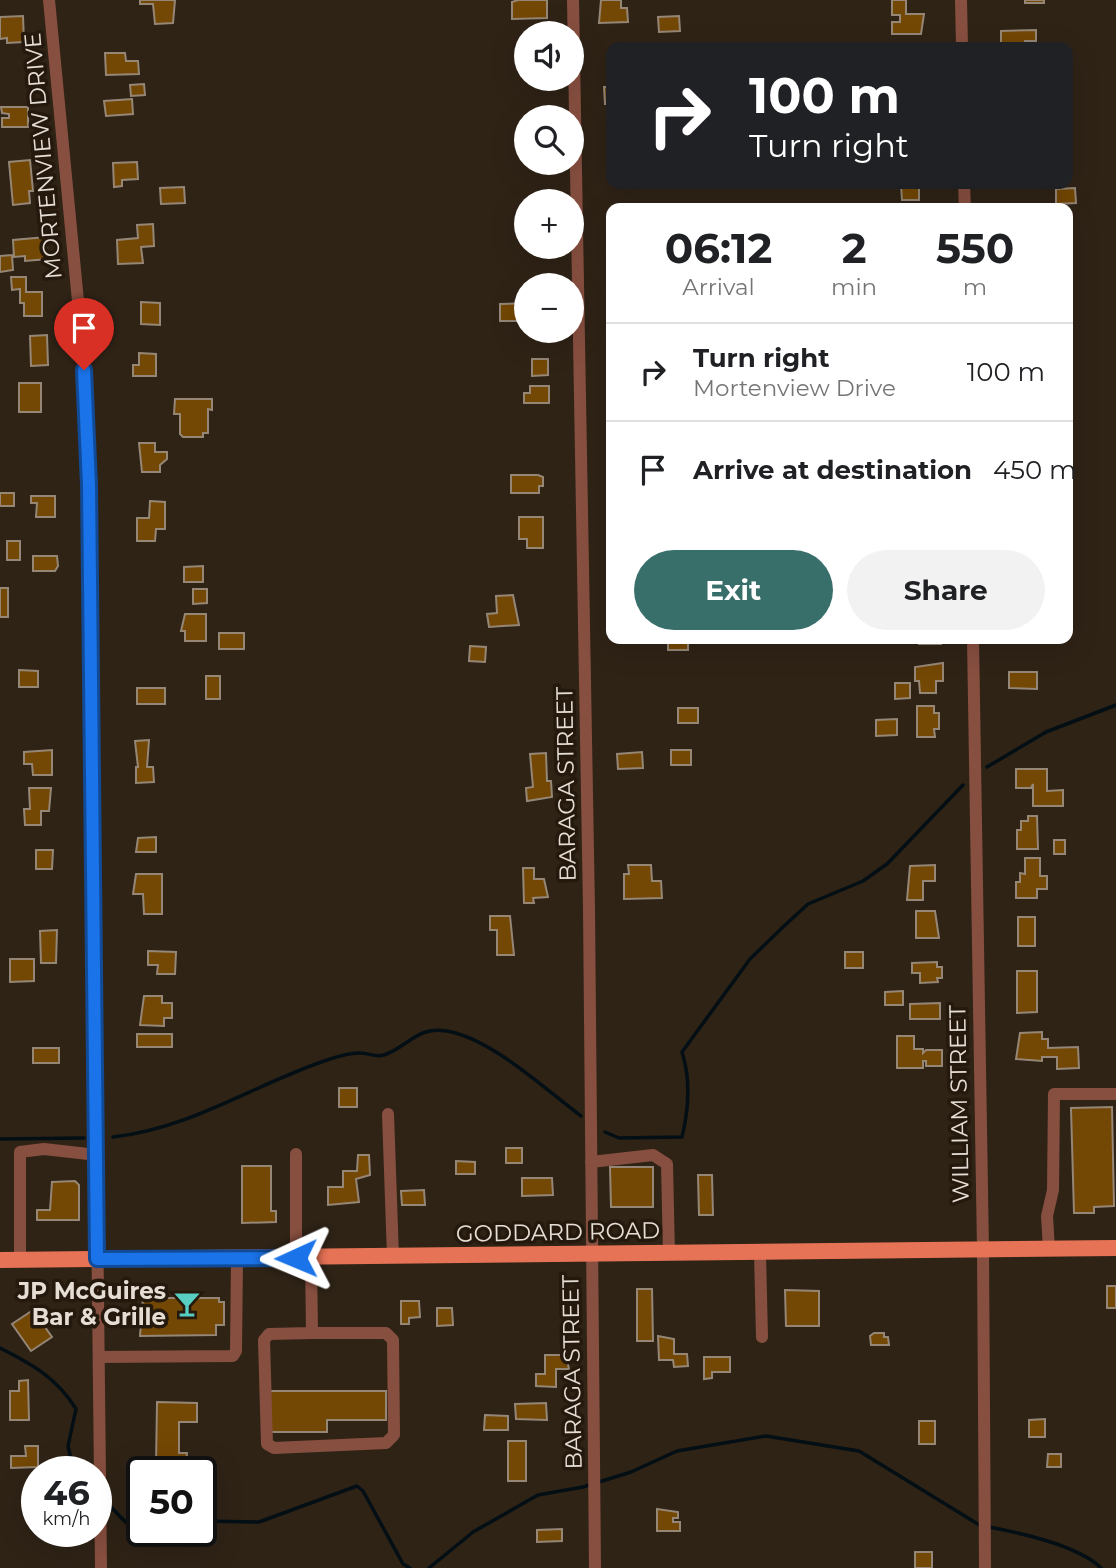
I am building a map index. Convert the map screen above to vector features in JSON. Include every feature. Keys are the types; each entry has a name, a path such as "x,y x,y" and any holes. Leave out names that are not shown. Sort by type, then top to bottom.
{"main road":[{"name":"GODDARD ROAD","path":"0,1260 1116,1248"}],"street":[{"name":"MORTENVIEW DRIVE","path":"49,0 83,353 88,436 101,1568"},
{"name":"BARAGA STREET","path":"573,0 596,1568"},
{"path":"961,0 962,42"},
{"name":"WILLIAM STREET","path":"972,644 983,1250 985,1568"},
{"path":"1049,1249 1054,1094 1116,1094"},
{"path":"388,1114 393,1256"},
{"path":"20,1260 20,1152 27,1150 97,1155"},
{"path":"296,1154 312,1334"},
{"path":"591,1162 653,1155 667,1164 669,1254"},
{"path":"760,1253 762,1337"},
{"path":"99,1357 233,1356 236,1351 237,1258"},
{"path":"386,1333 393,1340 394,1435 386,1443 274,1448 267,1444 264,1340 268,1334 312,1334 386,1333"}],"building":[{"path":"140,0 175,0 173,23 155,24 153,4 140,4"},
{"path":"547,0 547,18 512,19 512,2"},
{"path":"601,0 621,0 621,8 627,8 628,22 599,23"},
{"path":"892,0 906,0 906,14 924,14 921,34 892,34 892,22 900,22 900,15 892,15"},
{"path":"1025,0 1044,0 1044,3 1025,3"},
{"path":"23,16 24,42 7,43 7,38 0,39 0,17"},
{"path":"679,16 680,31 659,32 658,17"},
{"path":"1036,30 1036,41 1001,42 1001,31"},
{"path":"105,53 125,53 126,61 138,61 139,74 106,75"},
{"path":"144,84 145,95 131,96 130,85"},
{"path":"132,99 133,114 106,116 104,101"},
{"path":"1,107 28,107 28,127 2,127 2,118 9,118 9,114 2,113"},
{"path":"30,160 33,191 29,191 30,203 13,205 9,162"},
{"path":"137,162 138,179 122,180 122,186 114,187 113,163"},
{"path":"184,187 185,203 161,204 160,188"},
{"path":"1073,188 1076,203 1056,203 1056,189"},
{"path":"901,189 919,189 919,200 902,200"},
{"path":"153,224 154,246 141,247 143,263 118,264 117,240 138,238 137,225"},
{"path":"46,237 48,259 25,261 25,256 14,257 13,240"},
{"path":"12,255 13,270 0,272 0,256"},
{"path":"11,277 26,277 26,292 42,292 42,316 24,316 20,289 12,290"},
{"path":"141,302 160,303 160,325 141,324"},
{"path":"514,303 514,321 500,321 500,304"},
{"path":"47,335 48,365 31,366 30,336"},
{"path":"139,353 156,354 156,376 133,376 133,365 139,365"},
{"path":"532,359 548,359 548,375 532,376"},
{"path":"19,383 41,383 41,412 19,412"},
{"path":"530,386 549,386 549,403 524,403 524,393 530,393"},
{"path":"175,399 212,399 212,410 208,409 208,433 203,433 203,437 183,437 180,434 180,414 174,414"},
{"path":"139,443 155,443 155,452 167,452 167,459 160,465 160,472 142,472"},
{"path":"511,475 538,475 543,477 543,486 539,486 539,493 511,493"},
{"path":"0,493 14,493 14,506 0,506"},
{"path":"31,496 55,496 55,517 36,517 37,503 31,503"},
{"path":"150,501 165,502 165,529 156,529 155,541 137,541 137,518 149,518"},
{"path":"519,517 543,517 543,548 527,548 527,539 519,539"},
{"path":"7,541 20,541 20,560 7,560"},
{"path":"33,556 57,556 58,566 55,571 33,571"},
{"path":"203,566 203,582 184,582 184,567"},
{"path":"0,588 8,588 8,617 0,617"},
{"path":"193,589 207,589 207,603 193,604"},
{"path":"513,595 519,625 489,627 487,614 497,613 496,596"},
{"path":"185,614 206,614 206,641 185,641 185,631 181,631"},
{"path":"219,633 244,633 244,649 219,649"},
{"path":"668,644 688,644 688,650 668,650"},
{"path":"470,646 486,647 485,662 469,661"},
{"path":"943,663 943,681 936,681 936,693 920,693 919,681 915,681 915,667"},
{"path":"19,670 38,671 38,687 19,687"},
{"path":"1009,672 1037,672 1037,689 1009,688"},
{"path":"206,676 220,676 220,699 206,699"},
{"path":"895,683 910,683 910,698 895,699"},
{"path":"137,688 165,688 165,704 137,704"},
{"path":"917,706 934,706 934,713 939,713 939,729 934,729 935,737 917,737"},
{"path":"678,708 698,708 698,723 678,723"},
{"path":"897,719 897,735 876,736 876,720"},
{"path":"149,740 147,767 153,767 154,782 136,783 138,767 135,741"},
{"path":"52,750 52,775 33,775 32,764 24,764 24,752"},
{"path":"671,750 691,750 691,765 671,765"},
{"path":"642,752 643,768 618,769 617,754"},
{"path":"546,753 547,781 551,781 552,797 527,801 526,788 533,787 530,754"},
{"path":"1016,769 1047,769 1047,791 1063,790 1063,806 1033,806 1033,784 1031,788 1016,788"},
{"path":"29,788 51,788 49,811 41,811 41,825 25,825 24,809 30,809"},
{"path":"1028,816 1037,816 1038,849 1017,849 1017,830 1021,830 1021,821 1028,821"},
{"path":"156,837 156,852 136,852 138,838"},
{"path":"1054,840 1065,840 1065,854 1054,854"},
{"path":"36,850 53,850 52,869 36,869"},
{"path":"1025,858 1040,858 1040,876 1047,876 1047,889 1037,889 1037,898 1016,898 1016,882 1020,882 1020,873 1025,874"},
{"path":"628,865 651,865 652,881 661,881 662,898 624,899 624,874 629,874"},
{"path":"935,865 935,881 923,881 923,900 907,900 910,866"},
{"path":"523,868 534,868 534,879 544,879 548,897 533,898 534,903 524,903"},
{"path":"136,874 162,874 162,914 144,914 143,894 133,894"},
{"path":"916,911 935,911 939,938 916,938"},
{"path":"490,916 510,916 514,955 497,955 497,930 490,930"},
{"path":"1018,917 1035,917 1035,946 1018,946"},
{"path":"57,930 56,963 41,963 40,931"},
{"path":"148,951 176,952 175,974 157,974 158,965 148,965"},
{"path":"845,952 863,952 863,968 845,968"},
{"path":"10,959 34,959 34,981 10,982"},
{"path":"937,962 937,967 942,967 942,978 937,978 938,982 920,983 920,973 912,973 912,963"},
{"path":"1017,971 1037,971 1037,1012 1017,1013"},
{"path":"903,991 903,1005 885,1005 885,992"},
{"path":"144,996 162,996 162,1003 172,1003 172,1018 164,1018 164,1026 140,1025"},
{"path":"940,1003 940,1019 910,1019 910,1004"},
{"path":"1042,1032 1042,1039 1048,1039 1048,1048 1078,1047 1079,1068 1057,1069 1057,1057 1042,1057 1042,1061 1016,1059 1020,1033"},
{"path":"137,1034 172,1034 172,1047 137,1047"},
{"path":"897,1036 914,1036 914,1049 923,1049 923,1053 926,1050 942,1050 942,1066 926,1066 926,1061 923,1061 923,1068 897,1068"},
{"path":"33,1048 59,1048 59,1063 33,1063"},
{"path":"339,1088 357,1088 357,1107 339,1107"},
{"path":"1112,1107 1114,1206 1094,1207 1094,1213 1074,1213 1071,1108"},
{"path":"506,1148 522,1148 522,1163 506,1163"},
{"path":"358,1155 369,1155 370,1175 356,1179 359,1202 328,1205 328,1187 343,1187 343,1171 357,1171"},
{"path":"456,1161 475,1162 475,1174 456,1174"},
{"path":"242,1166 271,1166 271,1211 276,1211 276,1222 242,1223"},
{"path":"610,1167 653,1167 653,1207 611,1207"},
{"path":"698,1175 712,1175 713,1215 699,1215"},
{"path":"522,1178 552,1178 553,1195 522,1196"},
{"path":"75,1181 79,1185 79,1220 37,1220 37,1210 50,1210 52,1182"},
{"path":"424,1190 425,1205 402,1205 401,1191"},
{"path":"1107,1286 1116,1286 1116,1308 1107,1308"},
{"path":"637,1289 652,1289 653,1341 637,1341"},
{"path":"785,1290 819,1291 819,1326 786,1326"},
{"path":"143,1298 219,1298 219,1302 224,1302 224,1325 216,1325 216,1335 140,1336"},
{"path":"401,1301 419,1301 420,1317 409,1318 409,1324 401,1324"},
{"path":"437,1308 452,1308 453,1325 437,1326"},
{"path":"33,1310 52,1337 31,1351 12,1324"},
{"path":"884,1333 884,1337 888,1337 889,1345 871,1345 870,1336"},
{"path":"658,1336 674,1339 674,1354 687,1354 688,1366 674,1367 673,1360 659,1360"},
{"path":"545,1355 566,1355 569,1369 556,1369 556,1387 536,1386 536,1374 545,1374"},
{"path":"704,1357 730,1357 730,1372 712,1372 712,1378 704,1379"},
{"path":"28,1380 29,1420 10,1420 10,1391 19,1391 19,1381"},
{"path":"270,1391 386,1391 386,1420 327,1420 327,1432 270,1432"},
{"path":"157,1402 197,1403 197,1422 179,1422 179,1453 187,1453 187,1456 156,1456"},
{"path":"546,1403 547,1420 516,1419 515,1404"},
{"path":"485,1415 508,1416 508,1430 484,1430"},
{"path":"1045,1419 1045,1437 1029,1437 1029,1420"},
{"path":"919,1421 935,1421 935,1444 919,1444"},
{"path":"508,1441 526,1441 526,1481 508,1481"},
{"path":"25,1446 38,1446 38,1456 26,1456"},
{"path":"1048,1454 1061,1454 1061,1467 1047,1467"},
{"path":"11,1456 21,1456 21,1468 11,1468"},
{"path":"657,1509 678,1512 678,1518 673,1518 673,1522 680,1522 680,1531 657,1531"},
{"path":"562,1529 562,1541 537,1542 537,1530"},
{"path":"915,1552 932,1552 932,1568 915,1568"}],"waterway":[{"path":"987,767 1046,732 1116,705"},
{"path":"605,1132 619,1138 682,1137 688,1094 682,1052 750,959 808,904 863,881 887,864 963,785"},
{"path":"113,1137 169,1125 342,1055 384,1055 422,1033 440,1030 486,1046 536,1080 581,1116"},
{"path":"0,1139 84,1138"},
{"path":"0,1348 43,1373 69,1398 76,1409 68,1446 70,1456"},
{"path":"429,1568 473,1532 538,1495 583,1487 631,1472 677,1451 766,1436 859,1451 981,1526"},
{"path":"217,1521 259,1522 357,1486 363,1491 403,1564 410,1568"},
{"path":"112,1508 126,1522"},
{"path":"989,1527 1064,1547 1101,1568"}],"place":[{"name":"JP McGuires Bar & Grille","path":"187,1304"}],"route":[{"path":"84,370 89,485 97,1259 296,1258"}]}
